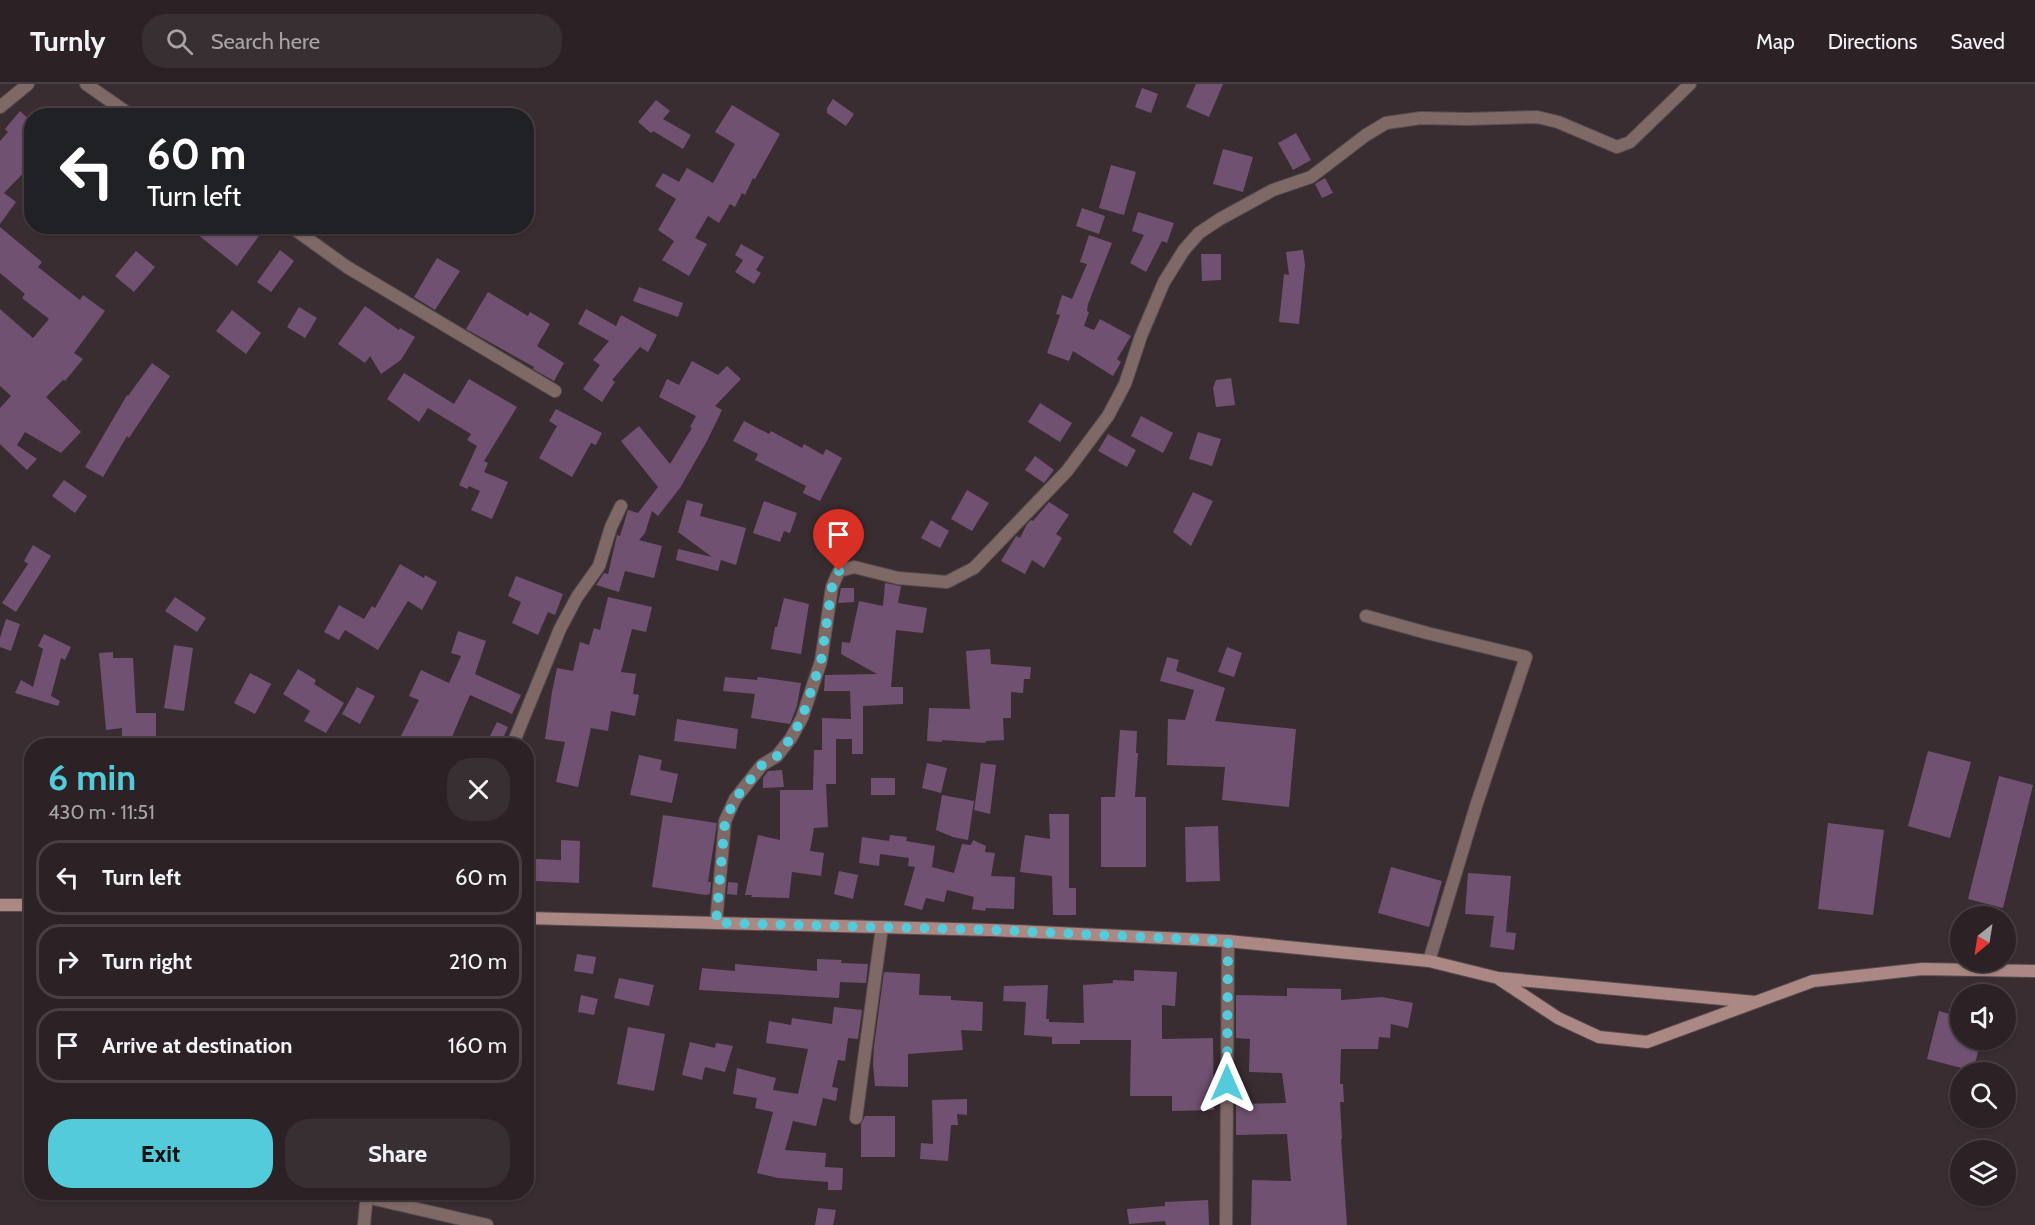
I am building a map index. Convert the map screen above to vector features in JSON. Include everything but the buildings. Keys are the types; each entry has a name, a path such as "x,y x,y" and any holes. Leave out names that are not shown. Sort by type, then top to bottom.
{"main road":[{"path":"1,908 24,906"},
{"path":"534,918 992,930 1228,941 1429,961 1498,978 1755,1002"},
{"path":"1498,978 1558,1018 1599,1037 1647,1042 1813,981 1922,969 2035,971"}],"street":[{"path":"0,107 28,84"},
{"path":"86,84 120,108"},
{"path":"716,923 725,821 735,799 762,765 777,756 791,738 802,718 821,661 832,587 839,571 854,567 898,578 947,582 974,568 1067,471 1108,416 1125,384 1141,336 1164,282 1184,250 1199,233 1273,190 1311,177 1366,135 1386,123 1421,118 1537,117 1558,122 1617,147 1630,142 1690,84"},
{"path":"301,234 347,267 555,391"},
{"path":"515,738 560,629 577,597 599,566 611,527 621,506"},
{"path":"1366,616 1526,657 1476,806 1429,961"},
{"path":"856,1118 882,927"},
{"path":"1226,1225 1228,941"},
{"path":"364,1225 366,1200"},
{"path":"386,1200 488,1225"}],"route":[{"path":"839,571 832,587 821,661 802,718 791,738 777,756 762,765 735,799 725,821 716,923 992,930 1228,941 1227,1083"}]}
